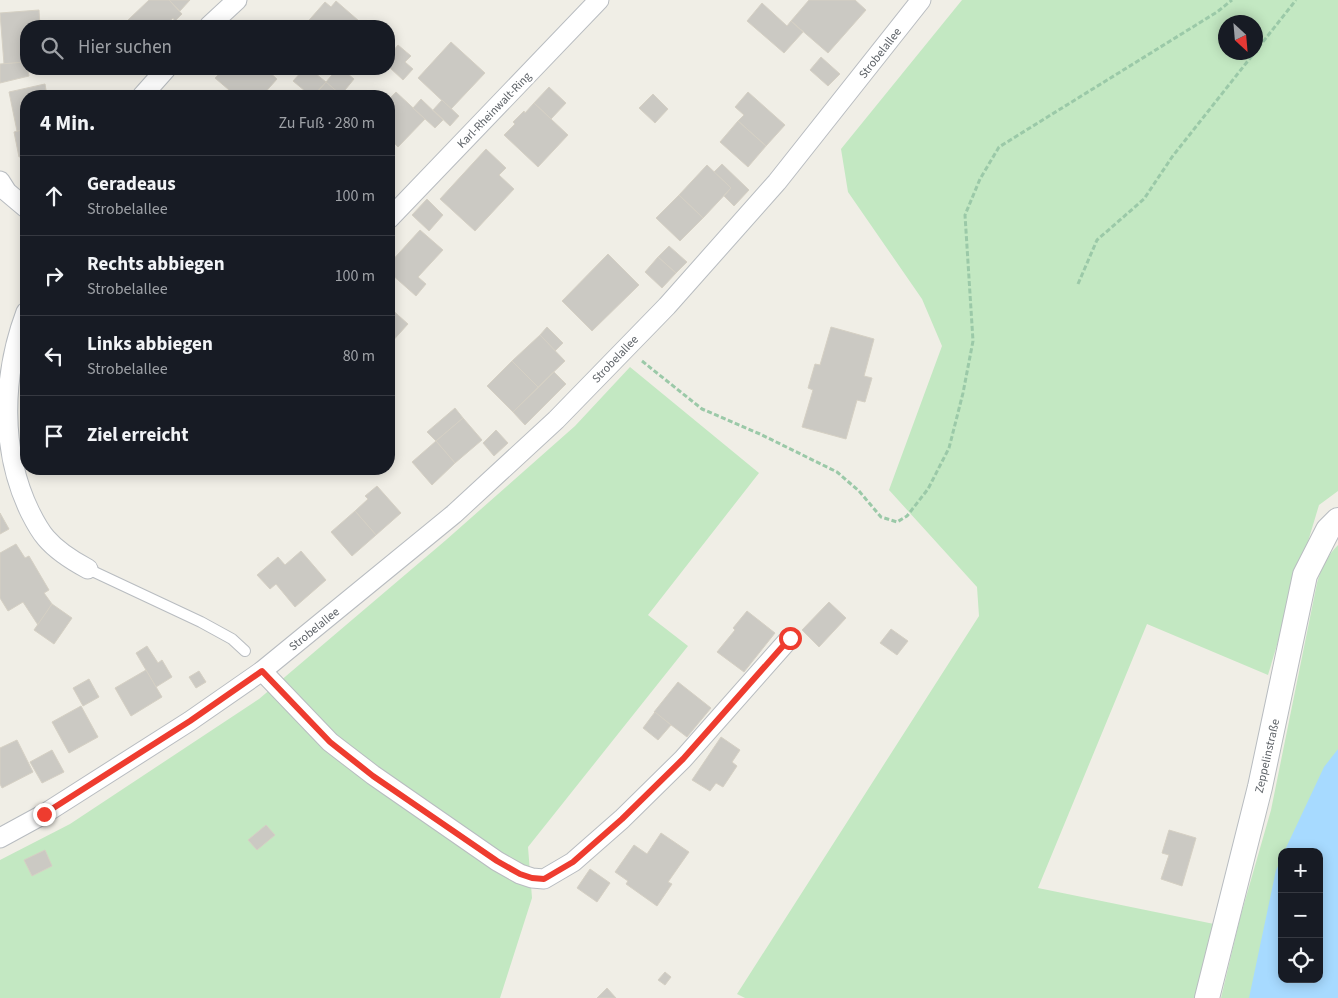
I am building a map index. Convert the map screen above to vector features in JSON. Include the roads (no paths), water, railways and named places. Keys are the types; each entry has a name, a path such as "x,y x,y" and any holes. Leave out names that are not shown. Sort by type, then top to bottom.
{"street":[{"path":"216,20 237,0"},
{"name":"Karl-Rheinwalt-Ring","path":"395,213 599,0"},
{"name":"Strobelallee","path":"0,838 44,814 175,731 262,671 454,514 556,420 667,306 777,182 921,0"},
{"path":"147,90 161,75"},
{"path":"0,181 7,192 20,203"},
{"path":"20,349 18,373 6,404 10,460 16,482 25,502 46,538 59,550 88,569"},
{"name":"Zeppelinstraße","path":"1208,998 1260,787 1305,574 1328,530 1338,520"},
{"path":"262,671 330,742 373,776 497,861 520,874 544,879 573,862 683,759 790,638"}],"lane":[{"path":"88,569 201,622 232,639 245,651"}],"water":[{"path":"1338,749 1338,998 1249,998 1278,866 1278,983 1323,983 1323,848 1286,848 1324,767"}]}
